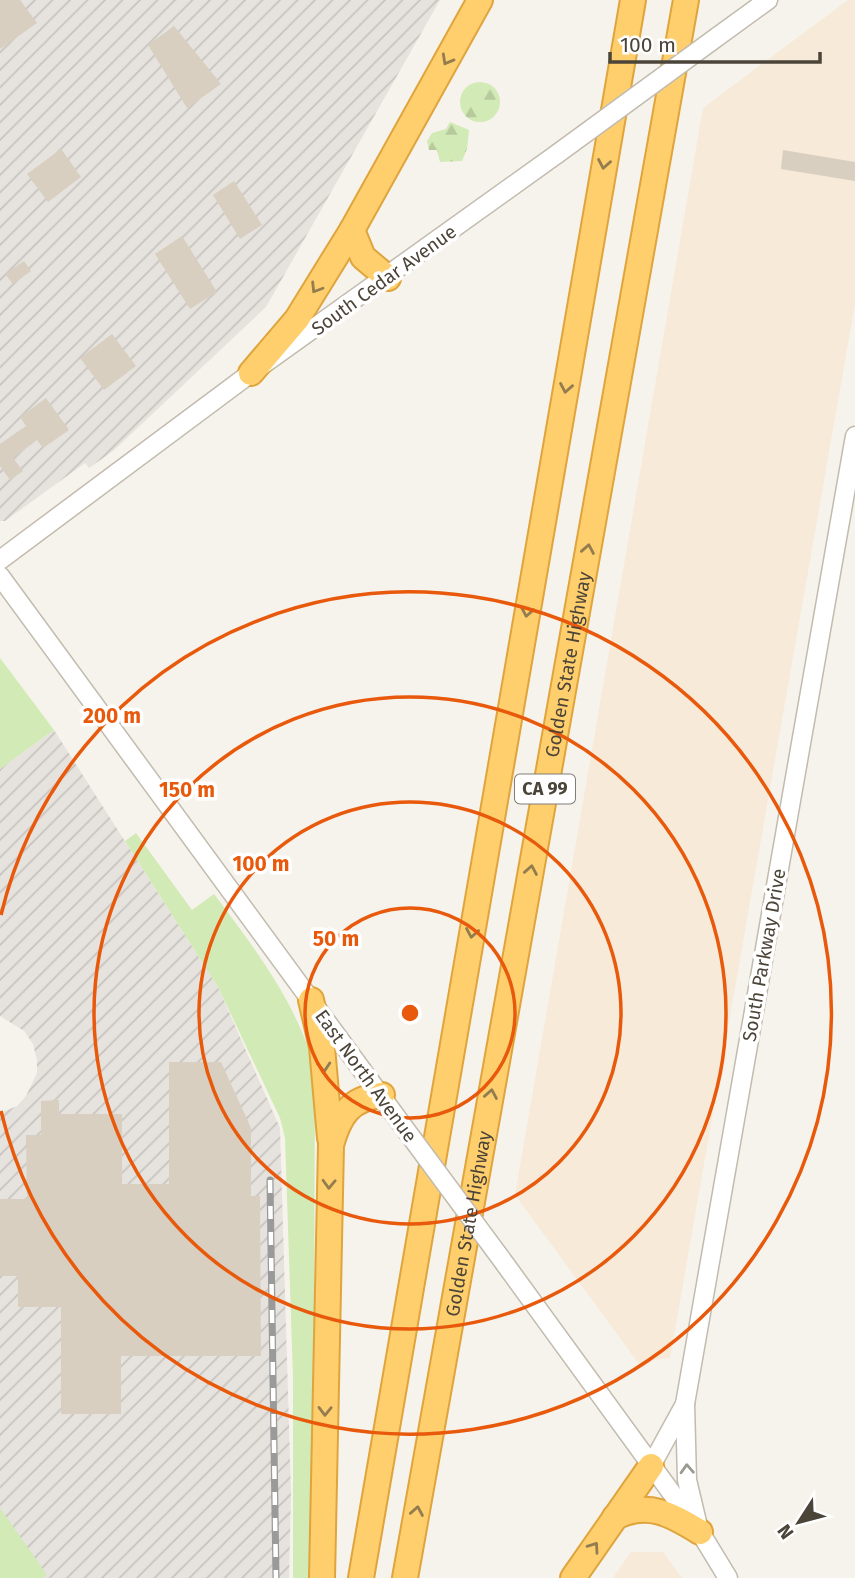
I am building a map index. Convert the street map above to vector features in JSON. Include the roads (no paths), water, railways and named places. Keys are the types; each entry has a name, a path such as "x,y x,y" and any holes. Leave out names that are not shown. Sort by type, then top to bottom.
{"highway":[{"path":"251,373 297,318 352,230 480,0"},
{"name":"CA 99","path":"361,1578 633,0"},
{"name":"Golden State Highway","path":"405,1578 686,0"},
{"path":"352,230 363,257 388,278"},
{"path":"311,1000 322,1047 331,1145 322,1578"},
{"path":"331,1145 337,1122 349,1106 366,1097 382,1095"},
{"path":"573,1578 651,1466"},
{"path":"615,1517 630,1509 658,1510 700,1532"}],"street":[{"name":"South Cedar Avenue","path":"0,560 251,373 388,278 768,0"},
{"name":"South Parkway Drive","path":"651,1466 685,1404 855,436"},
{"name":"East North Avenue","path":"0,576 700,1532 729,1578"},
{"path":"685,1404 687,1479 700,1532"}],"railway":[{"path":"270,1180 276,1578"}]}
